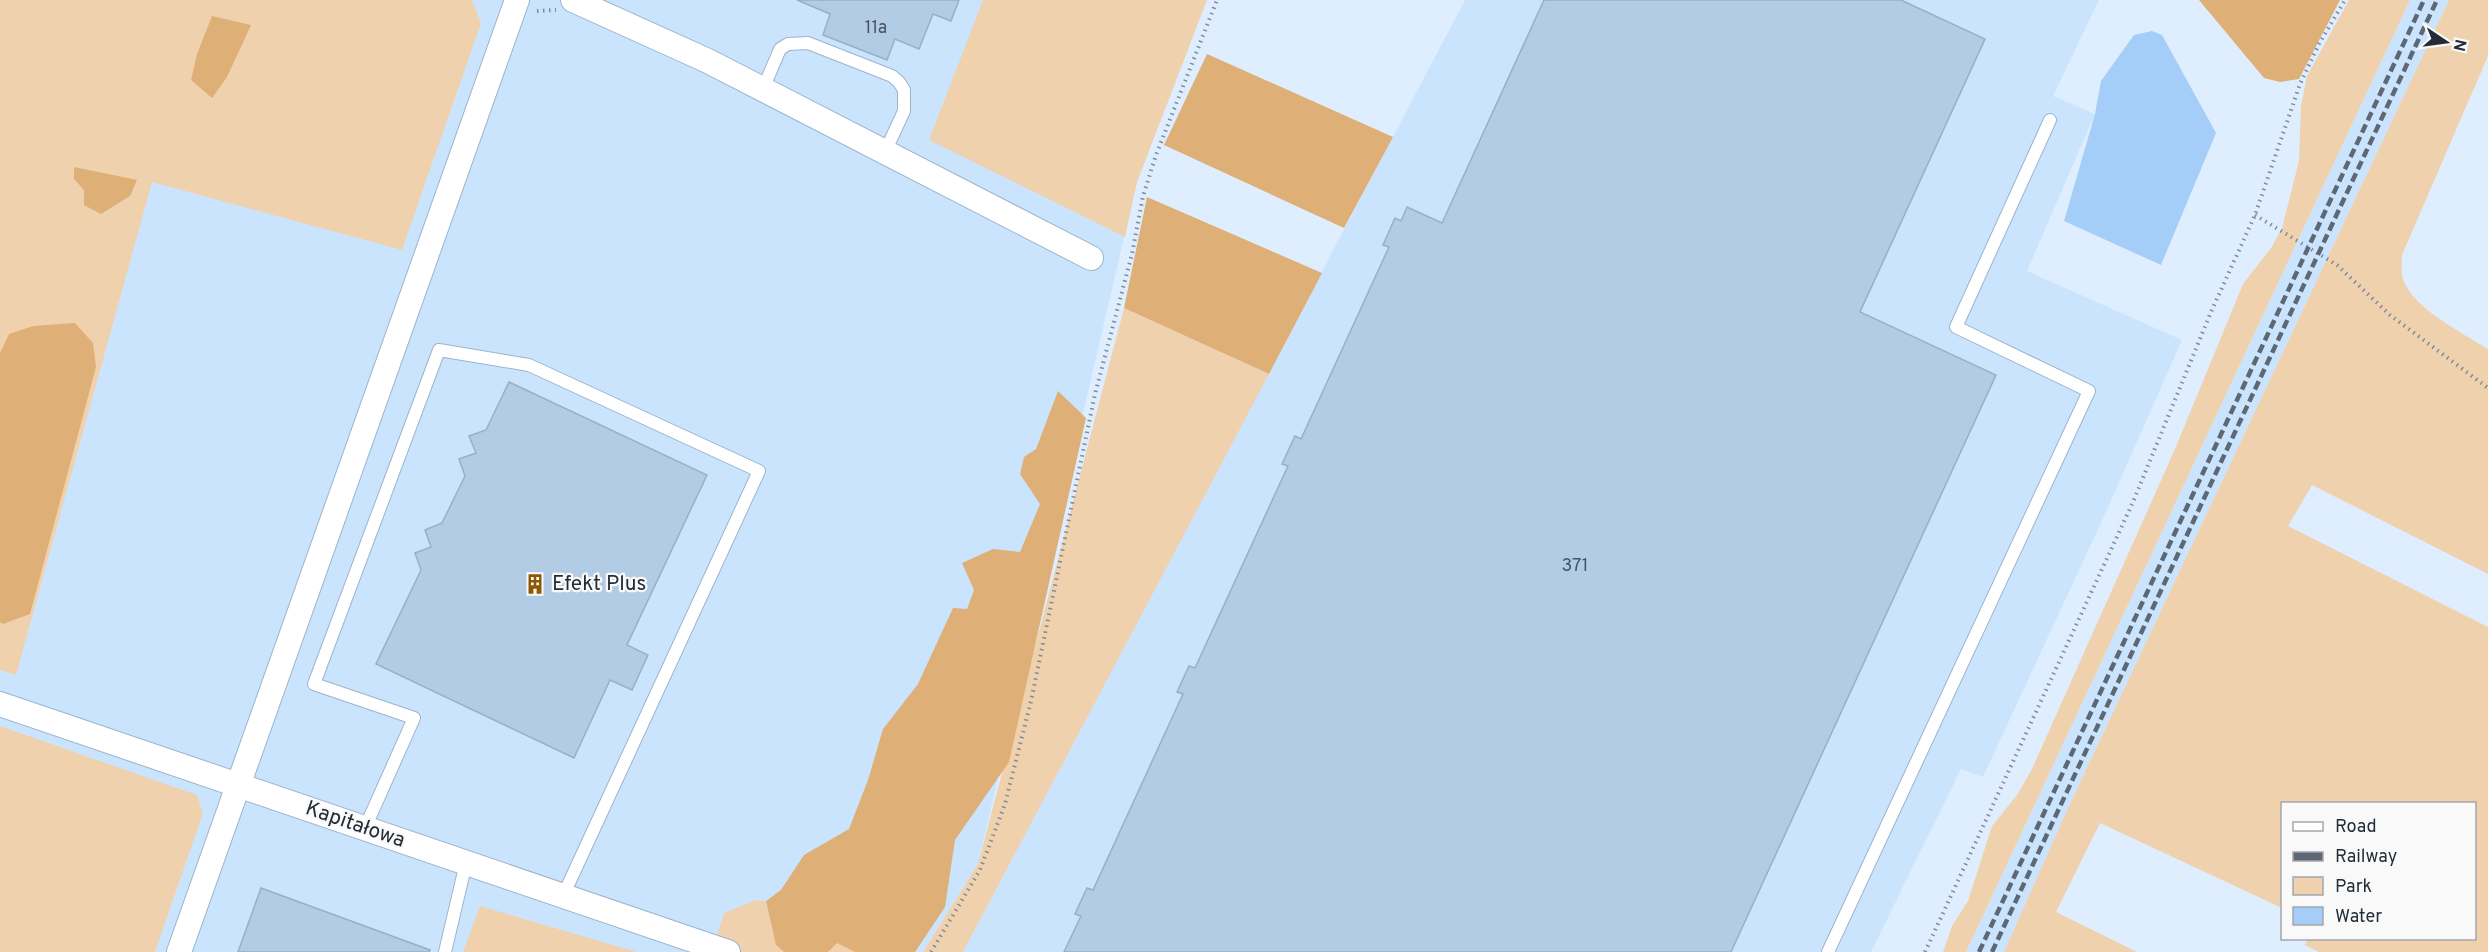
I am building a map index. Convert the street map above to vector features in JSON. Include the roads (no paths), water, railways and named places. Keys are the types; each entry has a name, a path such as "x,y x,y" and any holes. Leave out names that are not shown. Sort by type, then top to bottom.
{"street":[{"path":"179,952 517,0"},
{"path":"573,0 655,36 763,89 1090,258"},
{"name":"Kapitałowa","path":"0,704 719,949"}],"lane":[{"path":"763,89 780,49 797,42 807,43 892,76 904,90 905,101 904,111 885,152"},
{"path":"1828,952 2089,391 1956,327 2050,120"},
{"path":"365,828 414,718 314,684 439,350 529,365 759,471 563,896"},
{"path":"445,952 466,863"}],"water":[{"path":"2152,31 2162,35 2216,133 2161,265 2064,221 2095,114 2101,81 2134,35"}],"railway":[{"path":"1979,952 2424,0"},
{"path":"1992,952 2437,0"}],"place":[{"name":"Efekt Plus","path":"535,584"}]}
